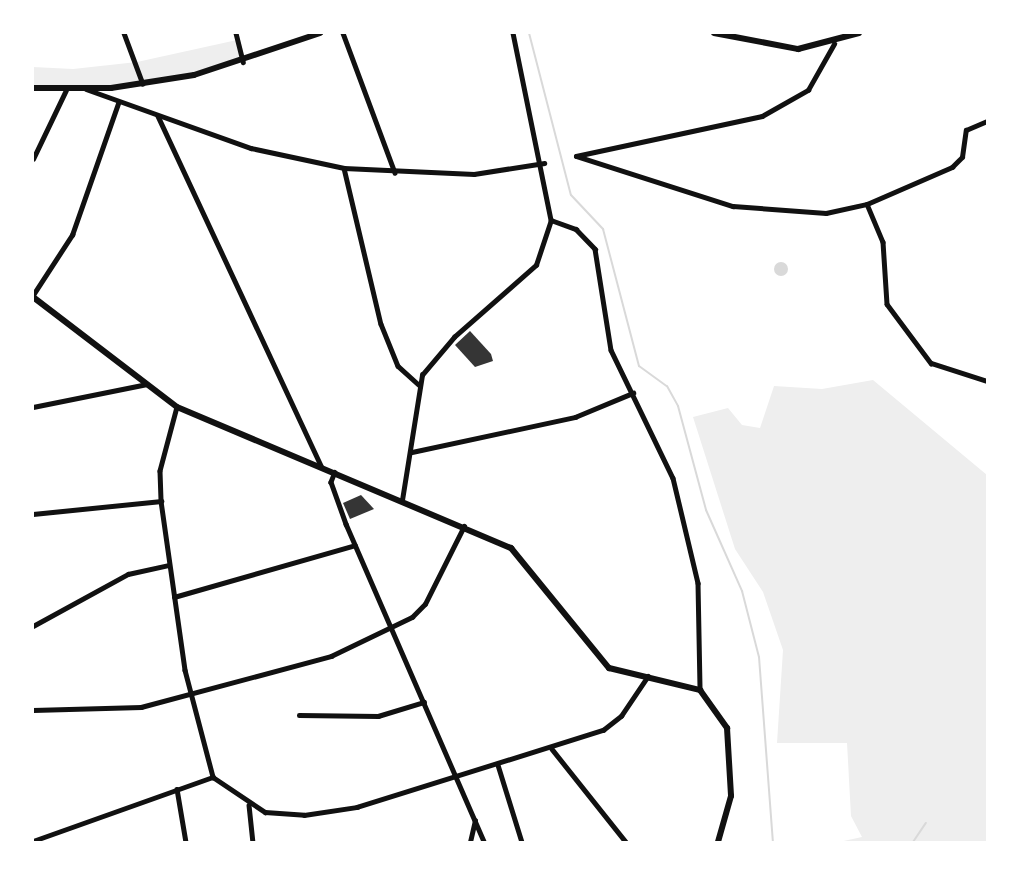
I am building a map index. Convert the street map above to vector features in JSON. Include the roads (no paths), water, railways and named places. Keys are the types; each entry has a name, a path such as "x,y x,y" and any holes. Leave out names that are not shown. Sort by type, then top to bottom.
{"street":[{"path":"124,33 143,84"},
{"path":"236,33 243,62"},
{"path":"33,88 66,90 143,84 243,62 320,33"},
{"path":"343,33 395,173"},
{"path":"402,500 412,452 419,385 454,337 536,265 551,220 544,163 513,33"},
{"path":"714,33 761,46 798,49 834,44 859,33"},
{"path":"834,44 808,90 762,116 576,156 668,188 766,212 826,213 867,204 958,163 966,130 987,121"},
{"path":"86,89 118,104 251,148 345,168 395,173 474,174 544,163"},
{"path":"33,159 66,90"},
{"path":"118,104 72,235 33,296 177,406 465,526 519,554 598,660 616,671 648,676 700,690"},
{"path":"158,116 322,467"},
{"path":"345,168 381,324 398,366 419,385"},
{"path":"867,204 883,242 887,304 931,363 987,381"},
{"path":"551,220 576,229 596,249 611,350 673,478 693,558 700,690 727,728 731,796 718,842"},
{"path":"33,407 147,384"},
{"path":"412,452 575,417 633,393"},
{"path":"177,406 160,471 161,501 169,565 191,693 213,777 249,805 303,815 357,807 552,749 603,730 621,716 648,676"},
{"path":"335,472 331,482 355,546 484,842"},
{"path":"33,514 161,501"},
{"path":"33,710 141,706 331,656 391,628 425,604 465,526"},
{"path":"174,597 355,546"},
{"path":"33,626 128,574 169,565"},
{"path":"299,716 378,716 424,702"},
{"path":"552,749 626,842"},
{"path":"498,765 522,842"},
{"path":"33,841 213,777"},
{"path":"177,789 186,842"},
{"path":"249,805 254,842"},
{"path":"470,842 476,820"}],"waterway":[{"path":"529,33 571,195 603,229 639,366 667,386 678,406 706,510 742,591 759,657 773,842"},
{"path":"913,842 926,823"}]}
